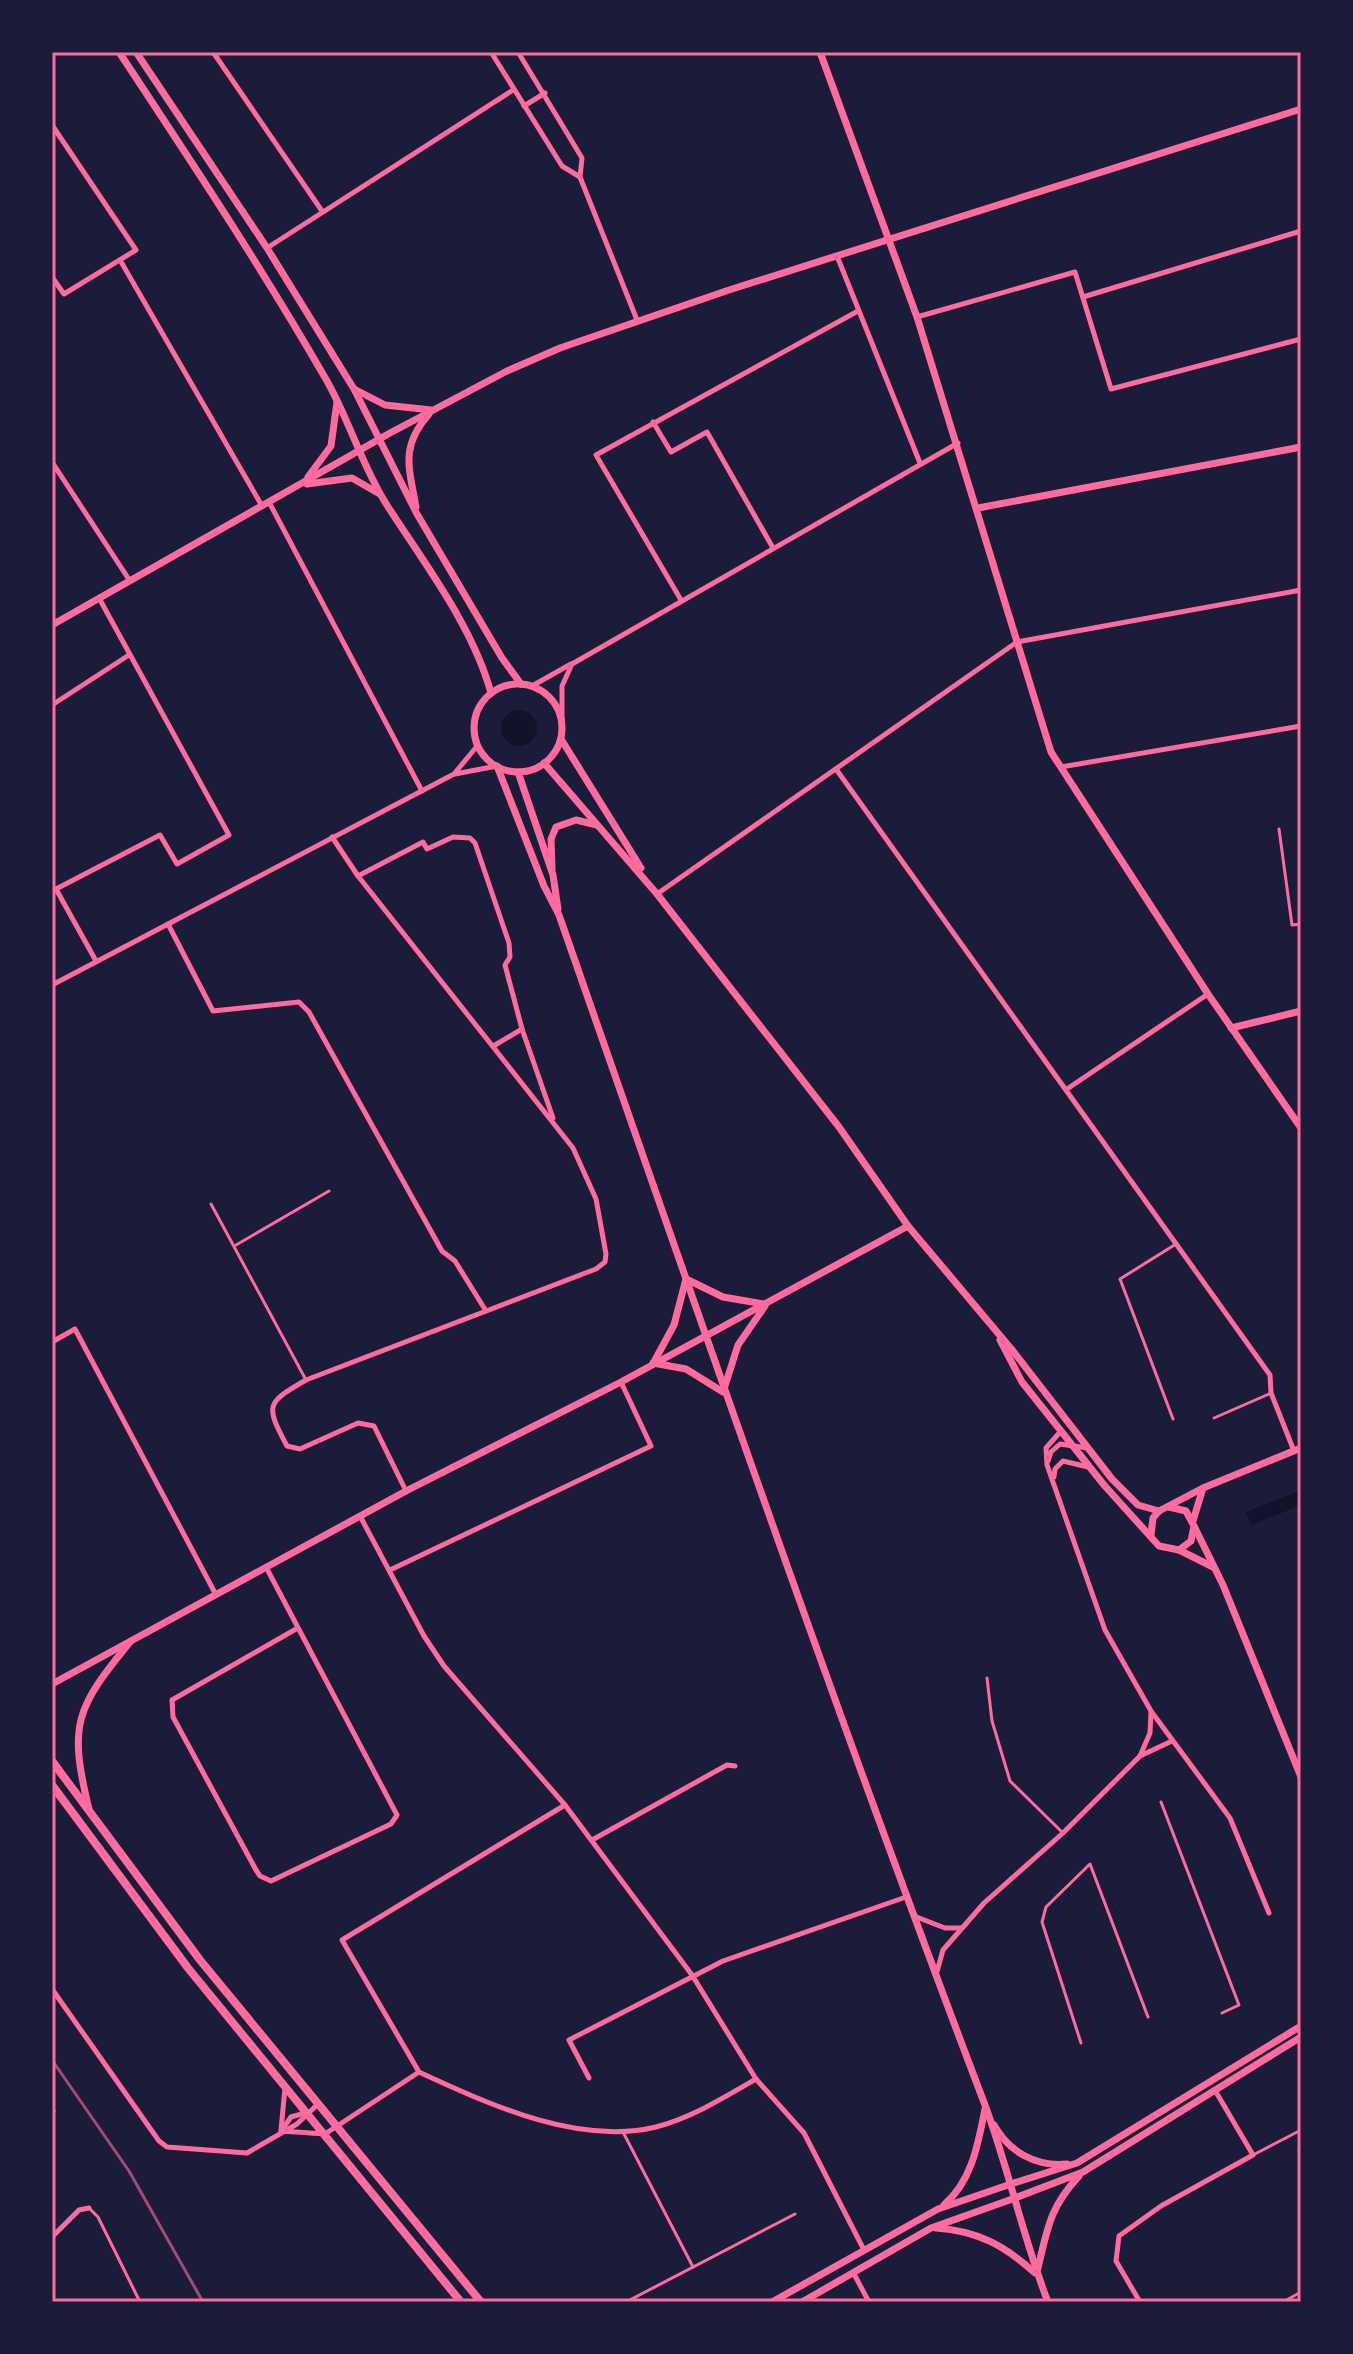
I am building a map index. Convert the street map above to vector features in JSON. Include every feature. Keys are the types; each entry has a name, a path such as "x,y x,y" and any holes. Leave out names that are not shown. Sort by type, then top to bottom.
{"main road":[{"path":"52,1761 200,1960 481,2302"},
{"path":"52,1785 188,1968 461,2302"}],"street":[{"path":"119,52 256,257 337,398 385,501"},
{"path":"136,52 267,248 354,389 417,514 506,666 521,684"},
{"path":"213,52 322,211"},
{"path":"491,52 562,166 580,177"},
{"path":"518,52 582,158 580,177 637,320"},
{"path":"820,52 917,317 1046,738 1059,767 1208,994 1301,1128"},
{"path":"267,248 513,90"},
{"path":"524,106 545,93"},
{"path":"52,625 378,439 507,371 637,320 1301,109"},
{"path":"52,125 136,250 64,294 52,277"},
{"path":"1083,297 1301,231"},
{"path":"837,256 920,463"},
{"path":"120,260 266,504 422,791"},
{"path":"917,317 1072,272 1076,274 1111,389 1301,339"},
{"path":"681,600 596,455 858,311"},
{"path":"354,389 385,405 433,410"},
{"path":"301,485 325,458 331,446 337,398"},
{"path":"417,514 408,459 409,445 413,434 433,410"},
{"path":"653,422 671,452 707,432 773,548"},
{"path":"532,686 958,443"},
{"path":"978,508 1301,447"},
{"path":"52,462 130,581"},
{"path":"301,485 352,478 369,485 385,501 418,547 483,669 491,693"},
{"path":"657,894 1017,642 1301,590"},
{"path":"96,961 56,889 160,835 177,864 229,835 99,598"},
{"path":"52,705 129,655"},
{"path":"52,985 454,774 497,766 518,772 544,763 561,739 562,686 572,664"},
{"path":"562,723 553,700 532,686 521,684 491,693 475,720 478,745 497,766 544,886 559,915 723,1392 912,1915 985,2106 1036,2275 1048,2302"},
{"path":"1059,767 1301,726"},
{"path":"561,739 657,894"},
{"path":"454,774 478,745"},
{"path":"544,763 657,894 839,1127 908,1226 1130,1498 1159,1511"},
{"path":"836,769 1270,1375 1271,1393 1297,1449 1203,1488 1159,1511 1153,1518 1151,1535"},
{"path":"518,772 553,875"},
{"path":"559,915 551,839 556,827 576,820 602,827"},
{"path":"332,837 358,876 495,1045 573,1148 596,1199 606,1254 605,1262 596,1269 306,1380 279,1395 270,1410 287,1446 300,1449 358,1423 371,1424 406,1491"},
{"path":"358,876 423,842 427,849 453,837 470,838 478,852 509,943 510,957 505,965 522,1029 554,1123"},
{"path":"168,924 213,1011 299,1002 309,1012 442,1251 455,1261 486,1311"},
{"path":"1067,1089 1208,994"},
{"path":"1231,1028 1301,1011"},
{"path":"495,1045 522,1029"},
{"path":"52,1684 215,1593 406,1491 621,1382 908,1226"},
{"path":"686,1279 723,1297 766,1304"},
{"path":"653,1363 674,1325 686,1279"},
{"path":"723,1392 738,1345 766,1304"},
{"path":"994,1328 1022,1382 1090,1467 1151,1535 1165,1550 1179,1550 1216,1570"},
{"path":"52,1342 75,1329 215,1593"},
{"path":"653,1363 686,1369 723,1392"},
{"path":"390,1570 651,1446 621,1382"},
{"path":"1061,1431 1046,1448 1047,1465 1105,1630 1151,1711 1230,1818 1269,1913"},
{"path":"1047,1465 1055,1447 1089,1448"},
{"path":"1054,1482 1055,1469 1063,1461 1090,1467"},
{"path":"1179,1550 1191,1541 1203,1488"},
{"path":"1169,1507 1186,1511 1194,1524 1301,1777"},
{"path":"360,1516 444,1666 592,1840 692,1975 756,2079 804,2133 865,2253"},
{"path":"265,1567 397,1815 391,1824 271,1881 260,1876 173,1717 172,1700 296,1629"},
{"path":"90,1816 80,1760 81,1715 94,1687 134,1638"},
{"path":"1140,1756 1150,1733 1151,1711"},
{"path":"936,1977 943,1950 984,1903 1063,1833 1140,1756 1172,1741"},
{"path":"592,1840 727,1765 735,1766"},
{"path":"565,1805 342,1940 419,2072 464,2092 550,2122 598,2132 623,2132 679,2119 756,2079"},
{"path":"589,2078 569,2040 692,1975 772,1942 906,1897"},
{"path":"912,1915 945,1928 963,1927"},
{"path":"52,1989 159,2141 171,2148 247,2153 281,2131 291,2117 307,2112 318,2103"},
{"path":"772,2302 865,2253 938,2209 1077,2163 1301,2026"},
{"path":"802,2302 931,2228 1083,2172 1301,2037"},
{"path":"281,2131 325,2134 419,2072"},
{"path":"281,2131 285,2085"},
{"path":"1140,2302 1120,2271 1116,2252 1119,2236 1136,2221 1253,2155 1216,2092"},
{"path":"985,2106 997,2129 1016,2150 1040,2163 1077,2163"},
{"path":"938,2209 960,2187 972,2164 985,2106"},
{"path":"1036,2275 1046,2224 1065,2191 1083,2172"},
{"path":"52,2237 79,2210 89,2208"},
{"path":"931,2228 980,2234 1007,2250 1036,2275"},
{"path":"854,2274 869,2302"}],"lane":[{"path":"1279,829 1292,925 1301,924"},
{"path":"236,1245 329,1191"},
{"path":"211,1204 227,1239 236,1245 306,1380"},
{"path":"1173,1419 1120,1284 1122,1276 1176,1244"},
{"path":"1214,1418 1271,1393"},
{"path":"987,1678 992,1721 1010,1781 1063,1833"},
{"path":"1161,1802 1239,2005 1222,2013"},
{"path":"1081,2043 1042,1922 1046,1907 1090,1864 1148,2017"},
{"path":"1253,2155 1301,2130"},
{"path":"623,2132 693,2267"},
{"path":"89,2208 98,2217 140,2302"},
{"path":"626,2302 795,2214"},
{"path":"1283,2302 1301,2292"}],"shaded area":[{"path":"519,710 532,715 537,728 532,741 519,746 506,741 501,728 506,715"},
{"path":"1301,1490 1301,1505 1251,1525 1246,1512"}],"railway":[{"path":"52,2060 129,2171 203,2302"}]}
